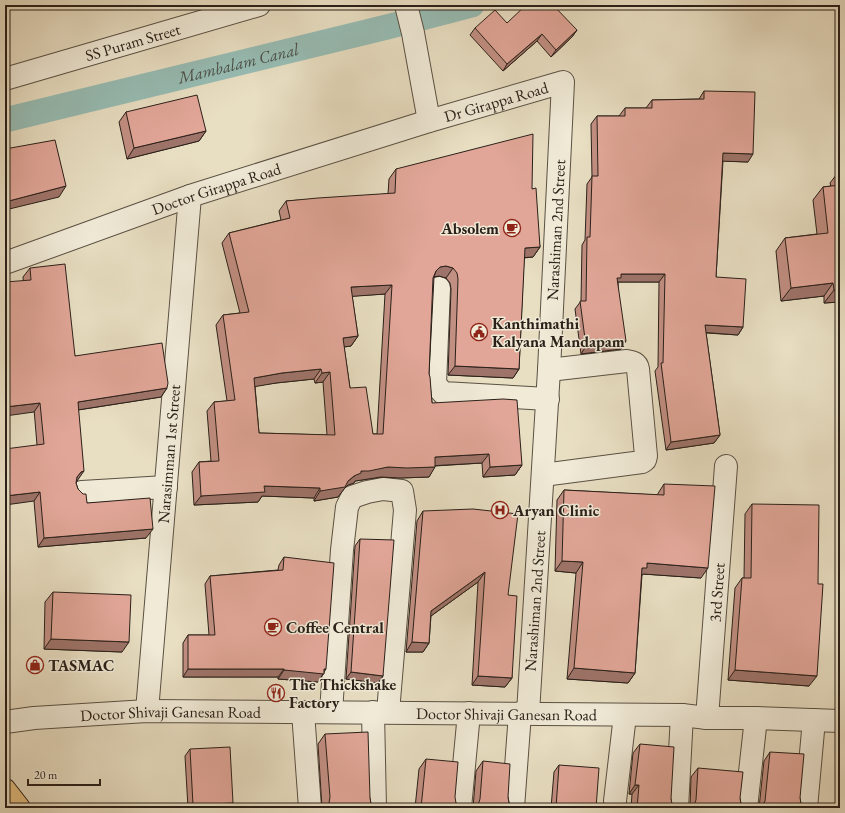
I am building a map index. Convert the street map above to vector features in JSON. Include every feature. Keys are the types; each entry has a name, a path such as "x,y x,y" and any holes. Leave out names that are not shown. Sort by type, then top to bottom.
{"main road":[{"path":"5,790 19,808"}],"street":[{"name":"SS Puram Street","path":"5,79 260,5"},
{"path":"406,5 413,33 429,121"},
{"name":"Dr Girappa Road","path":"429,121 563,82"},
{"name":"Narashiman 2nd Street","path":"513,808 524,713 543,475 550,370 563,82"},
{"name":"Doctor Girappa Road","path":"5,263 190,196 429,121"},
{"name":"Narasimman 1st Street","path":"148,711 190,196"},
{"path":"439,288 435,384 443,393 548,399"},
{"path":"543,475 642,462 645,460 646,456 637,365 627,361 550,370"},
{"name":"3rd Street","path":"707,718 726,466"},
{"path":"82,492 166,487"},
{"path":"331,712 342,550 347,507 352,497 366,492 383,489 402,491 405,510 380,712 375,808"},
{"name":"Doctor Shivaji Ganesan Road","path":"5,722 41,718 148,711 682,715 707,718 840,721"},
{"path":"304,712 310,808"},
{"path":"460,808 469,713"},
{"path":"615,801 625,715"},
{"path":"677,808 682,715"},
{"path":"746,808 756,718"},
{"path":"806,808 814,720"}],"building":[{"path":"526,5 553,5 577,30 556,50 542,34 507,64 475,28 495,10 507,23"},
{"path":"704,91 755,92 753,154 723,153 716,277 746,279 743,327 705,325 720,435 671,442 661,363 663,363 665,274 621,274 621,278 617,278 626,341 586,346 580,301 586,301 587,237 590,237 592,176 598,176 597,116 625,116 625,108 652,108 652,100 704,99"},
{"path":"197,95 206,131 134,148 126,112"},
{"path":"533,134 532,189 536,188 540,247 525,248 519,369 455,366 458,279 457,273 453,268 446,266 440,267 436,271 433,278 429,374 432,403 503,399 517,400 522,465 490,467 489,454 435,457 435,467 388,467 361,471 361,473 348,481 345,487 320,491 320,488 264,486 265,492 201,496 199,462 219,461 214,402 235,400 223,315 249,312 229,233 290,218 286,201 395,193 396,169","holes":["392,285 383,434 373,434 366,387 350,388 343,338 358,336 351,287","321,369 322,373 330,372 335,435 259,433 254,378 282,373"]},
{"path":"55,140 66,186 5,202 5,149"},
{"path":"840,185 840,290 834,290 833,283 791,288 785,238 828,233 823,187"},
{"path":"65,264 75,356 162,343 168,383 167,388 78,402 84,471 77,477 76,483 78,489 83,494 86,494 87,503 150,498 153,529 44,538 40,492 5,496 5,449 44,444 40,403 5,407 5,282 31,280 30,268"},
{"path":"664,484 715,486 708,568 647,563 647,568 642,568 635,673 574,668 583,562 562,561 564,490 664,495"},
{"path":"752,504 819,505 818,584 823,584 817,676 735,670 742,578 751,578"},
{"path":"473,509 518,514 508,595 517,596 512,678 478,676 485,572 431,611 429,643 412,642 423,511"},
{"path":"360,539 394,540 383,676 351,672"},
{"path":"284,557 334,563 326,669 324,669 324,674 284,669 188,669 188,635 215,635 210,576 283,570"},
{"path":"53,592 131,595 129,642 51,639"},
{"path":"368,732 370,798 371,804 375,808 326,808 330,797 325,734"},
{"path":"640,744 674,747 671,799 675,808 637,808 639,785 635,785"},
{"path":"230,747 233,803 193,805 190,749"},
{"path":"770,752 804,754 800,798 801,804 804,808 760,808 765,801"},
{"path":"426,759 458,762 455,797 456,803 460,808 421,808"},
{"path":"483,761 510,764 508,797 512,808 474,808 478,805 480,799"},
{"path":"559,765 599,768 596,808 556,808"},
{"path":"698,768 743,772 740,798 741,804 744,808 691,808 696,800"}],"waterway":[{"name":"Mambalam Canal","path":"5,120 472,5"}],"place":[{"name":"Absolem","path":"512,228"},
{"name":"Kanthimathi Kalyana Mandapam","path":"479,332"},
{"name":"Aryan Clinic","path":"500,510"},
{"name":"Coffee Central","path":"273,627"},
{"name":"TASMAC","path":"35,665"},
{"name":"The Thickshake Factory","path":"276,693"}]}
